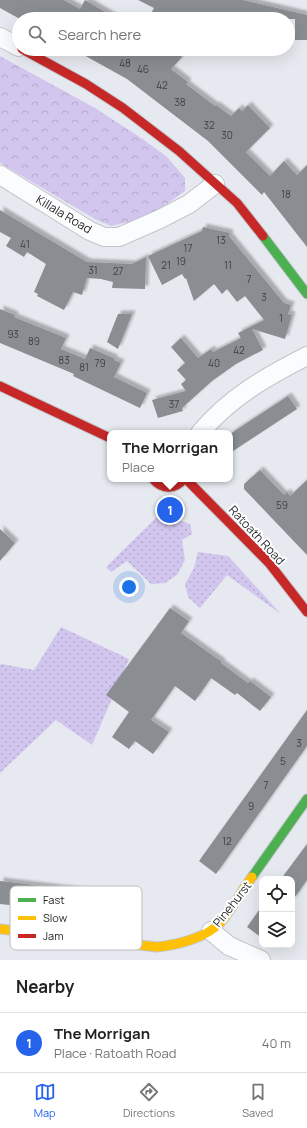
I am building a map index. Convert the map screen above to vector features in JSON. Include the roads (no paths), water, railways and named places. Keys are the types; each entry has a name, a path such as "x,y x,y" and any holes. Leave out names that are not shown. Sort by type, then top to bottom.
{"street":[{"path":"0,37 12,43"},
{"path":"35,56 86,84 123,108 179,151 237,203 307,294"},
{"name":"Killala Road","path":"0,175 90,231 104,237 119,237 160,219 189,204 215,184"},
{"path":"203,430 214,417 239,396 270,375 307,356"},
{"path":"0,386 107,437"},
{"name":"Ratoath Road","path":"155,482 157,485 168,489 180,485 182,482"},
{"name":"Ratoath Road","path":"188,482 269,563 307,612"},
{"name":"Pinehurst","path":"142,945 158,947 173,946 211,931 219,924 307,799"},
{"name":"Pinehurst","path":"0,929 10,930"},
{"name":"Pinehurst","path":"211,931 229,946 261,960"}],"place":[{"name":"The Morrigan","path":"170,510"}]}
